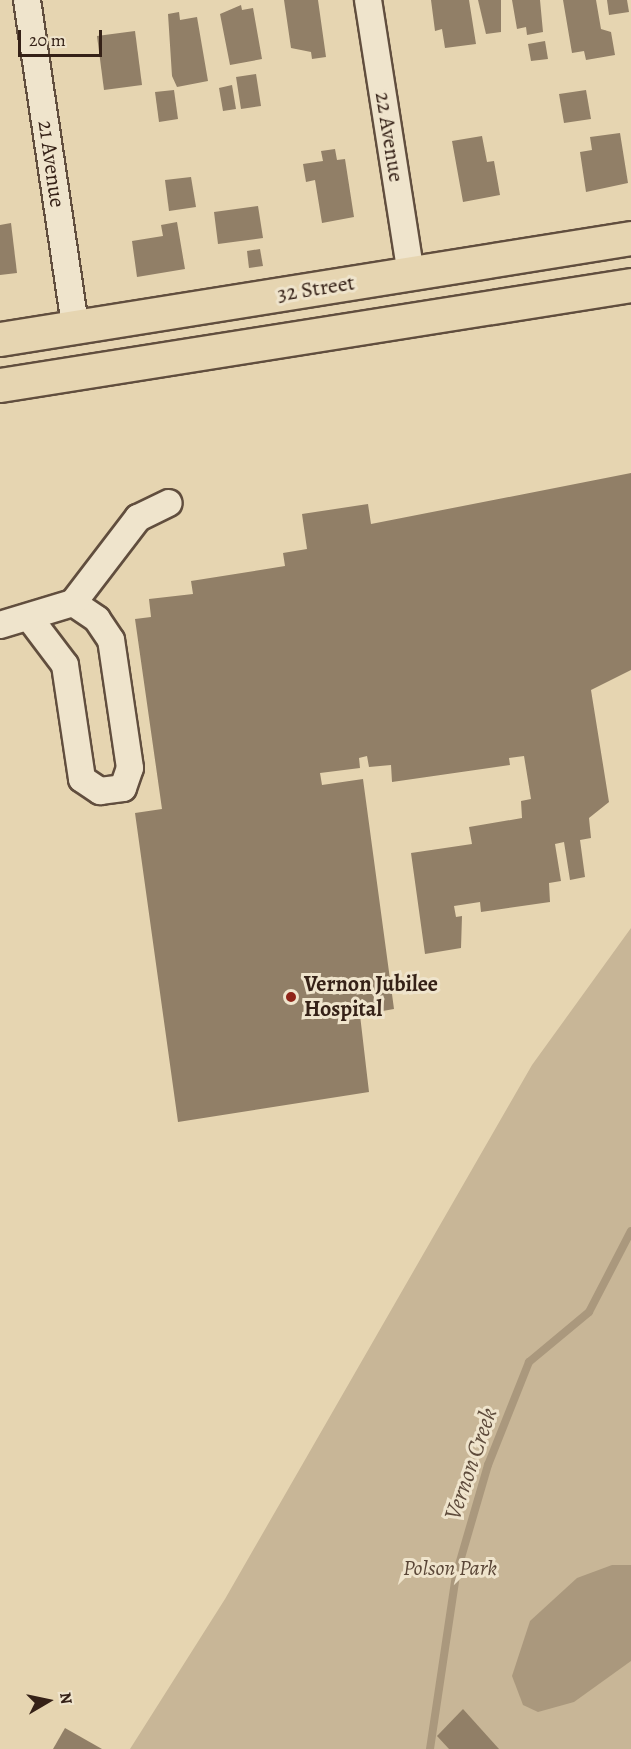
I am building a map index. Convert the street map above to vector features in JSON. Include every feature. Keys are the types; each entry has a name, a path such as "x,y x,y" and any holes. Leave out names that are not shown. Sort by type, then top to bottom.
{"highway":[{"name":"32 Street","path":"0,339 631,238"},
{"name":"32 Street","path":"0,385 631,285"}],"street":[{"name":"21 Avenue","path":"27,0 75,327"},
{"name":"22 Avenue","path":"368,0 411,274"},
{"path":"0,625 31,620 73,603 138,518 169,503"},
{"path":"31,620 64,665 82,779 100,791 123,788 130,768 111,640 97,619 73,603"}],"green space":[{"name":"Polson Park","path":"631,928 631,1749 130,1749 225,1599 532,1065"}],"shaded area":[{"path":"612,1565 631,1565 631,1661 574,1702 538,1712 523,1705 512,1676 530,1621 577,1578"}],"building":[{"path":"284,0 318,0 326,57 312,59 311,52 291,48"},
{"path":"431,0 469,0 476,44 445,48 442,29 435,31"},
{"path":"478,0 501,0 501,32 486,34"},
{"path":"512,0 540,0 543,32 527,35 526,27 517,29"},
{"path":"563,0 596,0 601,29 611,32 615,55 586,60 584,51 572,53"},
{"path":"607,0 627,0 629,12 609,15"},
{"path":"241,5 242,10 253,8 262,59 230,65 220,14"},
{"path":"179,12 180,20 197,17 208,81 177,87 172,76 168,14"},
{"path":"135,31 142,85 104,90 97,36"},
{"path":"545,41 548,59 531,61 528,44"},
{"path":"256,74 261,106 241,109 236,77"},
{"path":"232,85 236,109 223,111 219,88"},
{"path":"174,90 178,119 159,122 155,92"},
{"path":"586,90 591,119 564,123 559,94"},
{"path":"620,133 628,183 586,192 580,152 592,150 590,137"},
{"path":"482,136 487,162 494,161 500,195 463,202 452,141"},
{"path":"335,149 337,160 345,159 354,217 322,223 315,180 306,182 303,164 323,161 321,151"},
{"path":"191,177 196,207 169,211 165,180"},
{"path":"258,206 263,238 218,244 214,212"},
{"path":"177,222 185,269 137,277 132,241 163,236 161,225"},
{"path":"11,223 17,273 0,275 0,225"},
{"path":"260,249 263,266 249,268 247,251"},
{"name":"Vernon Jubilee Hospital","path":"631,473 631,670 591,690 609,802 589,818 591,838 580,840 585,877 570,880 564,842 555,844 561,881 549,883 550,902 481,912 480,902 454,906 456,917 462,916 461,948 425,954 411,853 472,844 469,827 522,818 521,801 531,799 524,756 509,758 510,765 392,782 391,765 369,767 367,756 359,758 360,768 320,773 322,785 363,779 394,1009 360,1015 369,1092 178,1122 135,813 162,809 135,619 151,617 149,599 193,594 191,581 285,566 283,553 307,549 302,514 368,504 371,524"},
{"path":"463,1709 499,1749 449,1749 437,1736"},
{"path":"65,1728 102,1749 53,1749"}],"waterway":[{"name":"Vernon Creek","path":"430,1749 456,1575 488,1465 529,1362 589,1312 631,1231"}],"place":[{"name":"Vernon Jubilee Hospital","path":"291,997"}]}
